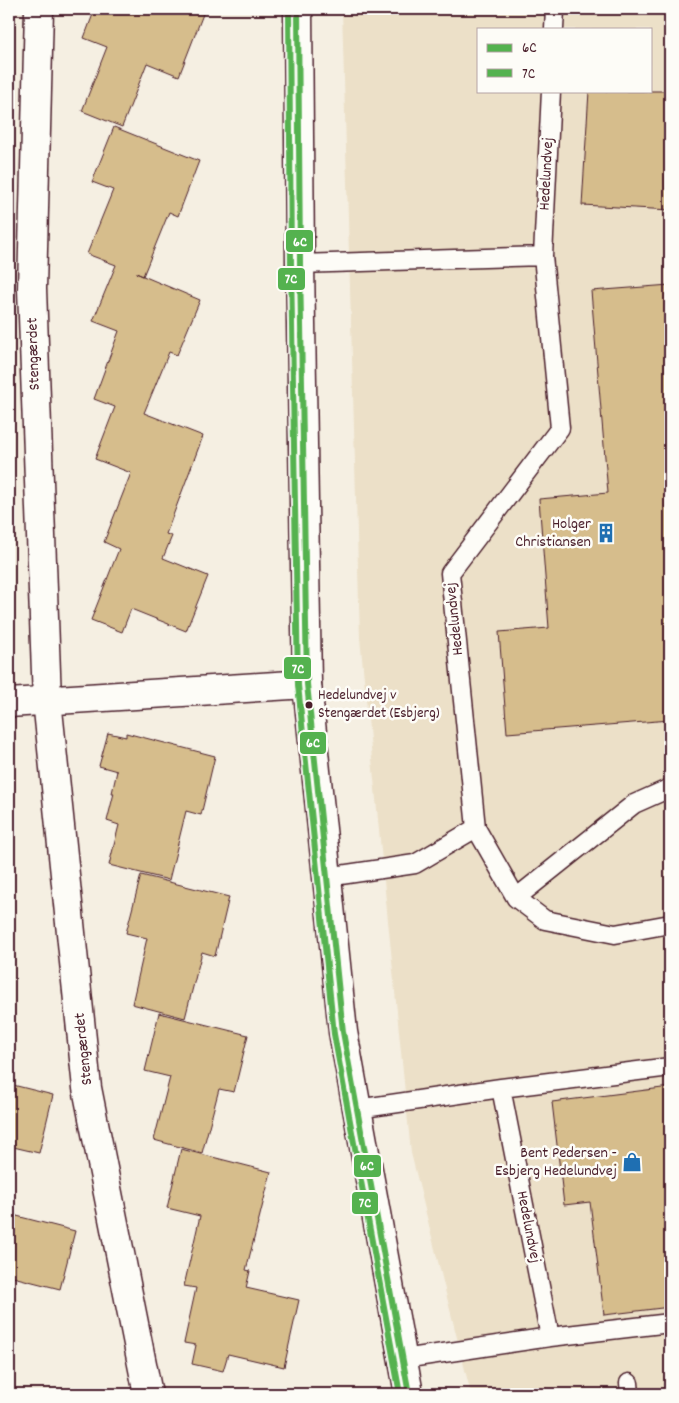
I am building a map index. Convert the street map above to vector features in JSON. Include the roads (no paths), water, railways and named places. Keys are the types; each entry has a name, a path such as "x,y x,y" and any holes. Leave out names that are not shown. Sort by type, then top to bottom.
{"street":[{"name":"Stengærdet","path":"39,9 32,289 47,700 88,1088 148,1394"},
{"path":"298,9 307,684 343,1032 410,1394"},
{"path":"9,703 307,684"}],"lane":[{"path":"554,28 555,9"},
{"name":"Hedelundvej","path":"476,828 450,573 560,428 543,256 551,92"},
{"path":"300,264 543,256"},
{"path":"516,898 634,804 670,788"},
{"path":"327,877 415,864 476,828 516,898 545,920 615,934 670,924"},
{"path":"357,1109 501,1088 670,1067"},
{"name":"Hedelundvej","path":"501,1088 550,1337"},
{"path":"403,1360 550,1337 670,1323"}],"place":[{"name":"Holger Christiansen","path":"606,533"},
{"name":"Hedelundvej v Stengærdet (Esbjerg)","path":"309,705"},
{"name":"Bent Pedersen - Esbjerg Hedelundvej","path":"632,1162"}]}
